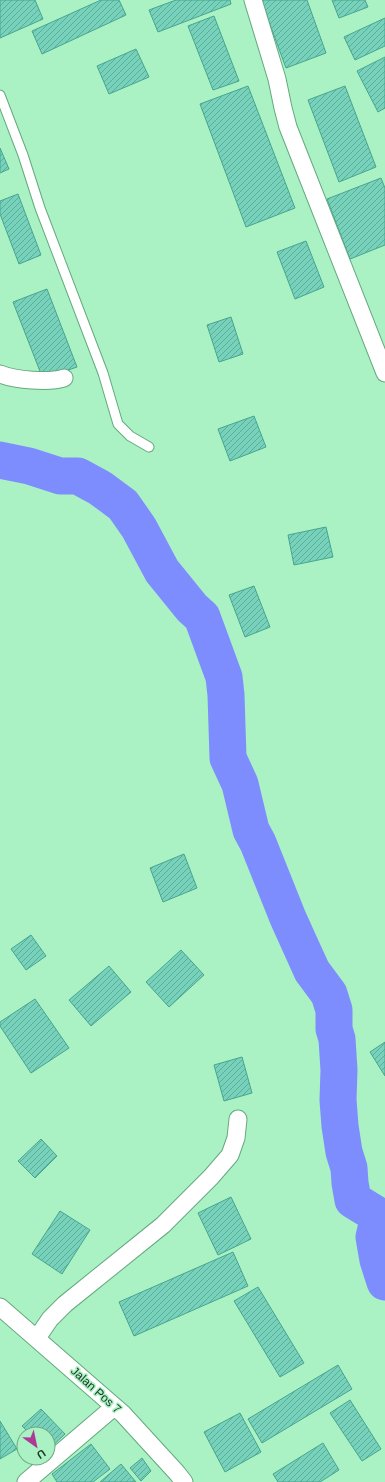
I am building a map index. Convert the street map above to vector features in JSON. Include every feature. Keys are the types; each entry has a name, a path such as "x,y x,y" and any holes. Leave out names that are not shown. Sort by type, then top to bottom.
{"street":[{"path":"253,0 278,79 288,127 385,373"},
{"path":"0,374 6,377 32,379 57,380 64,378"},
{"path":"37,1338 50,1319 65,1304 163,1225 211,1177 230,1155 236,1138 238,1119"},
{"name":"Jalan Pos 7","path":"0,1307 114,1407 148,1441 184,1482"},
{"path":"26,1482 114,1407"}],"lane":[{"path":"0,95 23,155 40,208 103,373 118,424 130,436 150,447"}],"building":[{"path":"0,0 35,0 43,19 0,38"},
{"path":"101,0 119,0 126,15 42,54 32,31"},
{"path":"176,0 230,0 231,4 158,32 149,10"},
{"path":"261,0 307,0 326,53 286,68"},
{"path":"332,0 365,0 368,7 339,18"},
{"path":"214,16 239,81 213,90 188,26"},
{"path":"385,18 385,46 355,60 344,37"},
{"path":"136,49 149,77 109,94 97,66"},
{"path":"385,57 385,108 378,112 357,71"},
{"path":"248,86 295,208 246,227 200,104"},
{"path":"345,86 376,167 339,182 308,100"},
{"path":"0,148 9,169 0,173"},
{"path":"381,178 385,188 385,245 350,259 327,199"},
{"path":"18,194 41,255 19,264 0,214 0,201"},
{"path":"306,241 324,287 295,299 277,252"},
{"path":"47,289 77,367 43,379 13,302"},
{"path":"231,317 243,354 219,362 207,325"},
{"path":"254,416 266,447 230,461 218,429"},
{"path":"326,527 333,557 294,565 288,535"},
{"path":"254,586 270,627 245,637 229,595"},
{"path":"184,854 197,888 163,902 150,868"},
{"path":"31,935 46,956 26,970 11,949"},
{"path":"181,950 204,975 169,1007 146,982"},
{"path":"109,966 131,992 91,1026 69,1000"},
{"path":"35,999 69,1048 31,1073 0,1026 0,1022"},
{"path":"385,1042 385,1076 370,1052"},
{"path":"242,1057 252,1093 224,1101 214,1065"},
{"path":"41,1139 57,1156 35,1178 18,1161"},
{"path":"231,1197 251,1239 218,1255 198,1213"},
{"path":"60,1211 90,1230 62,1274 32,1254"},
{"path":"233,1252 248,1286 134,1336 119,1302"},
{"path":"258,1287 304,1363 280,1377 234,1301"},
{"path":"338,1365 352,1389 262,1443 248,1419"},
{"path":"350,1400 381,1449 362,1461 330,1413"},
{"path":"41,1409 65,1434 56,1442 56,1426 22,1426"},
{"path":"240,1413 261,1452 225,1472 204,1432"},
{"path":"0,1421 16,1450 0,1459"},
{"path":"323,1443 339,1470 320,1482 278,1482 273,1474"},
{"path":"91,1444 110,1469 93,1482 57,1482 52,1474"},
{"path":"142,1458 151,1471 141,1481 130,1468"},
{"path":"121,1464 136,1482 100,1482"}],"waterway":[{"path":"0,460 29,466 60,476 78,476 100,488 123,505 139,528 162,571 192,608 202,617 224,677 228,758 240,784 251,830 258,843 288,918 312,971 329,994 334,1010 334,1029 337,1039 339,1070 338,1100 344,1152 349,1168 353,1200 379,1216 374,1237 378,1260 385,1282"}]}
